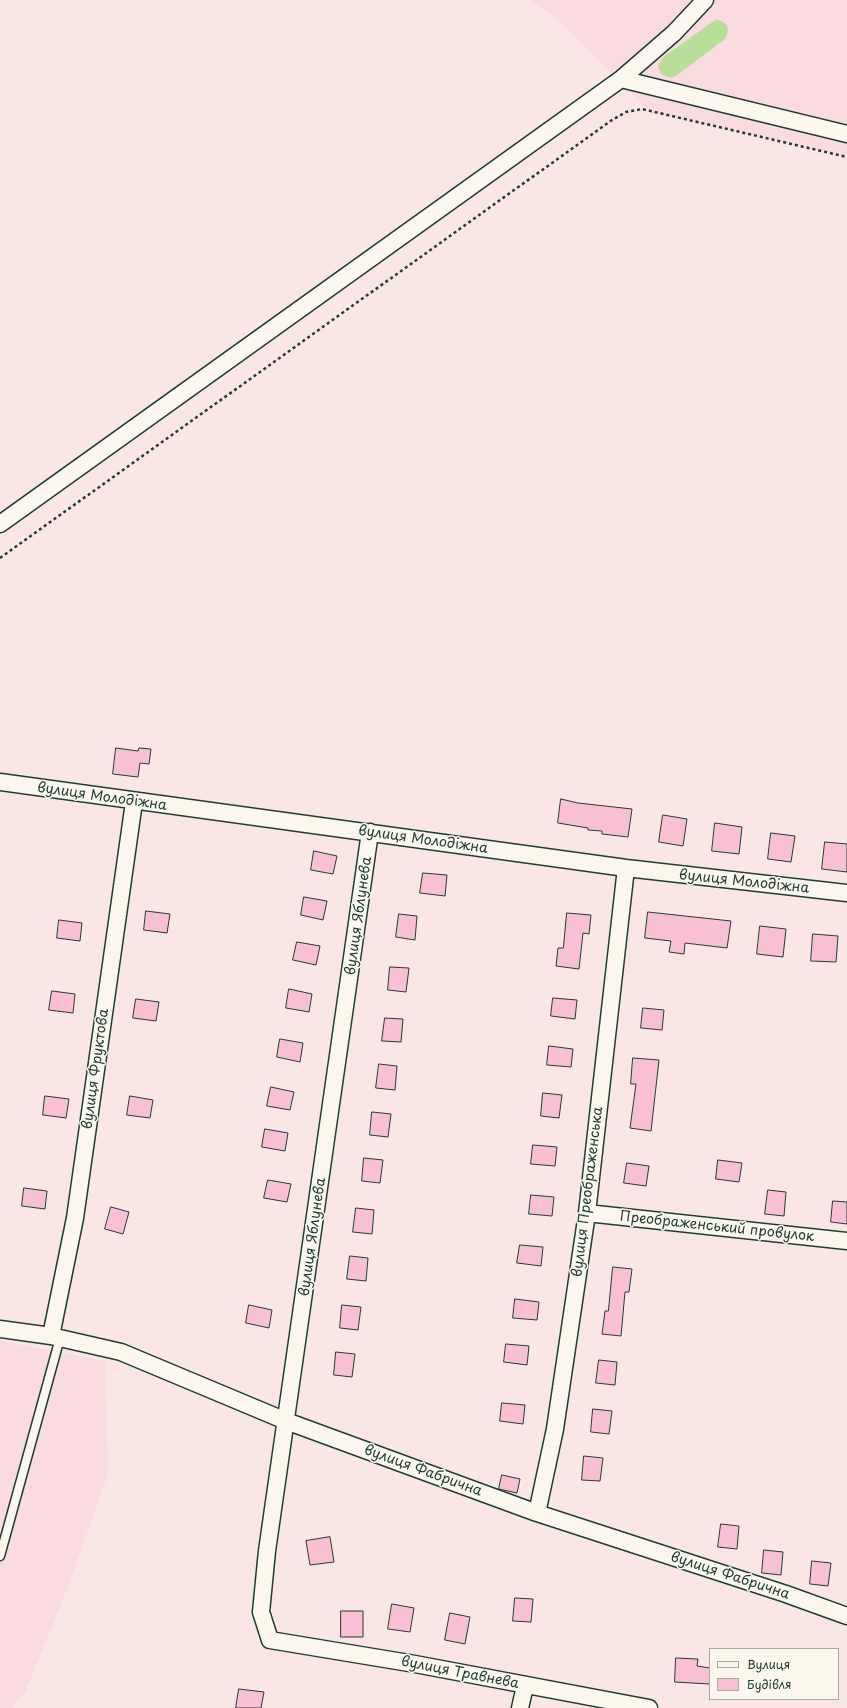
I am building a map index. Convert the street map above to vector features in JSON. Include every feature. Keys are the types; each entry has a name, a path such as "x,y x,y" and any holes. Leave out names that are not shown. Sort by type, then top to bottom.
{"street":[{"path":"0,524 621,79 674,33 693,15 705,0"},
{"path":"621,79 847,134"},
{"name":"вулиця Молодіжна","path":"0,782 134,802 370,832 626,868 847,893"},
{"name":"вулиця Фруктова","path":"56,1337 75,1218 134,802"},
{"name":"вулиця Яблунева","path":"270,1640 261,1612 267,1551 370,832"},
{"name":"вулиця Преображенська","path":"537,1513 555,1429 587,1213 626,868"},
{"name":"Преображенський провулок","path":"587,1213 847,1241"},
{"name":"вулиця Фабрична","path":"0,1329 56,1337 121,1352 286,1421 537,1513 786,1594 847,1616"},
{"name":"вулиця Травнева","path":"270,1640 415,1664 525,1686 649,1708"},
{"path":"520,1708 525,1686"}],"lane":[{"path":"0,1556 56,1337"}],"path":[{"path":"0,558 599,129 626,112 642,109 847,157"}],"shaded area":[{"path":"530,0 847,0 847,156 652,113 553,16"},
{"path":"0,1341 105,1361 108,1474 68,1587 25,1692 12,1708 0,1708"}],"green space":[{"path":"715,20 725,23 727,26 728,32 725,39 676,76 671,78 662,75 658,67 662,58"}],"building":[{"path":"116,748 138,751 139,748 151,749 149,764 140,763 138,777 113,774"},
{"path":"561,799 578,803 632,809 628,837 602,834 602,831 588,830 588,828 558,823"},
{"path":"663,815 687,819 683,846 659,842"},
{"path":"715,823 742,827 739,854 712,851"},
{"path":"771,833 795,836 791,862 768,859"},
{"path":"825,842 847,844 847,872 822,869"},
{"path":"314,851 337,856 333,874 311,870"},
{"path":"423,873 447,875 445,896 420,893"},
{"path":"304,897 327,901 323,920 301,915"},
{"path":"146,911 170,914 167,933 144,930"},
{"path":"648,912 731,921 727,948 685,943 684,954 669,952 671,941 645,938"},
{"path":"567,913 591,915 589,934 583,933 579,969 556,966 558,948 563,948"},
{"path":"399,914 417,916 415,940 396,937"},
{"path":"59,920 82,923 80,941 57,938"},
{"path":"760,926 786,929 783,957 757,954"},
{"path":"813,934 838,936 836,962 811,961"},
{"path":"297,942 320,946 316,965 293,960"},
{"path":"390,967 409,968 406,992 388,990"},
{"path":"289,989 312,994 309,1012 286,1008"},
{"path":"52,991 75,994 73,1013 49,1010"},
{"path":"553,998 577,1000 575,1019 551,1016"},
{"path":"136,999 159,1002 156,1021 133,1018"},
{"path":"643,1008 664,1010 662,1030 641,1028"},
{"path":"385,1018 403,1019 401,1042 382,1041"},
{"path":"280,1039 303,1043 300,1062 277,1057"},
{"path":"549,1046 573,1049 571,1067 547,1065"},
{"path":"633,1058 659,1060 651,1131 630,1128 636,1084 631,1084"},
{"path":"379,1064 397,1066 395,1090 376,1088"},
{"path":"271,1087 294,1092 290,1110 267,1106"},
{"path":"543,1093 562,1095 559,1118 541,1116"},
{"path":"45,1096 69,1099 66,1118 43,1115"},
{"path":"130,1096 153,1100 150,1118 127,1115"},
{"path":"372,1112 391,1114 388,1137 370,1135"},
{"path":"265,1129 288,1133 285,1151 262,1147"},
{"path":"533,1145 557,1147 555,1166 531,1164"},
{"path":"364,1158 383,1160 380,1183 362,1181"},
{"path":"718,1160 742,1163 739,1182 716,1179"},
{"path":"627,1163 649,1166 646,1186 624,1183"},
{"path":"268,1180 291,1184 287,1202 264,1198"},
{"path":"24,1188 47,1191 45,1209 22,1206"},
{"path":"768,1190 786,1192 784,1216 765,1214"},
{"path":"531,1195 554,1197 552,1216 529,1214"},
{"path":"833,1201 847,1202 847,1224 831,1222"},
{"path":"111,1207 129,1212 123,1234 105,1229"},
{"path":"356,1208 374,1210 372,1234 353,1232"},
{"path":"520,1245 543,1247 541,1266 517,1263"},
{"path":"350,1256 368,1258 366,1281 347,1279"},
{"path":"613,1267 632,1269 629,1292 625,1292 621,1336 602,1334 605,1311 608,1311"},
{"path":"515,1299 539,1302 537,1320 513,1318"},
{"path":"249,1305 272,1310 269,1328 246,1323"},
{"path":"342,1305 361,1307 358,1330 340,1328"},
{"path":"506,1344 529,1346 527,1365 504,1362"},
{"path":"336,1352 355,1354 352,1377 334,1375"},
{"path":"599,1360 617,1362 615,1385 596,1383"},
{"path":"502,1403 525,1405 523,1424 500,1421"},
{"path":"593,1409 612,1411 609,1434 591,1432"},
{"path":"584,1456 603,1458 600,1481 582,1480"},
{"path":"502,1475 520,1479 517,1493 499,1489"},
{"path":"721,1524 739,1526 737,1549 718,1547"},
{"path":"330,1537 334,1562 310,1565 306,1541"},
{"path":"764,1550 783,1552 781,1575 762,1573"},
{"path":"812,1561 831,1563 828,1586 810,1584"},
{"path":"515,1598 533,1599 531,1622 513,1621"},
{"path":"392,1604 414,1608 410,1632 388,1629"},
{"path":"341,1611 363,1611 363,1637 341,1637"},
{"path":"450,1613 470,1617 465,1644 445,1640"},
{"path":"676,1658 698,1659 697,1666 709,1668 709,1684 675,1682"},
{"path":"239,1689 264,1692 261,1708 236,1708"}]}
